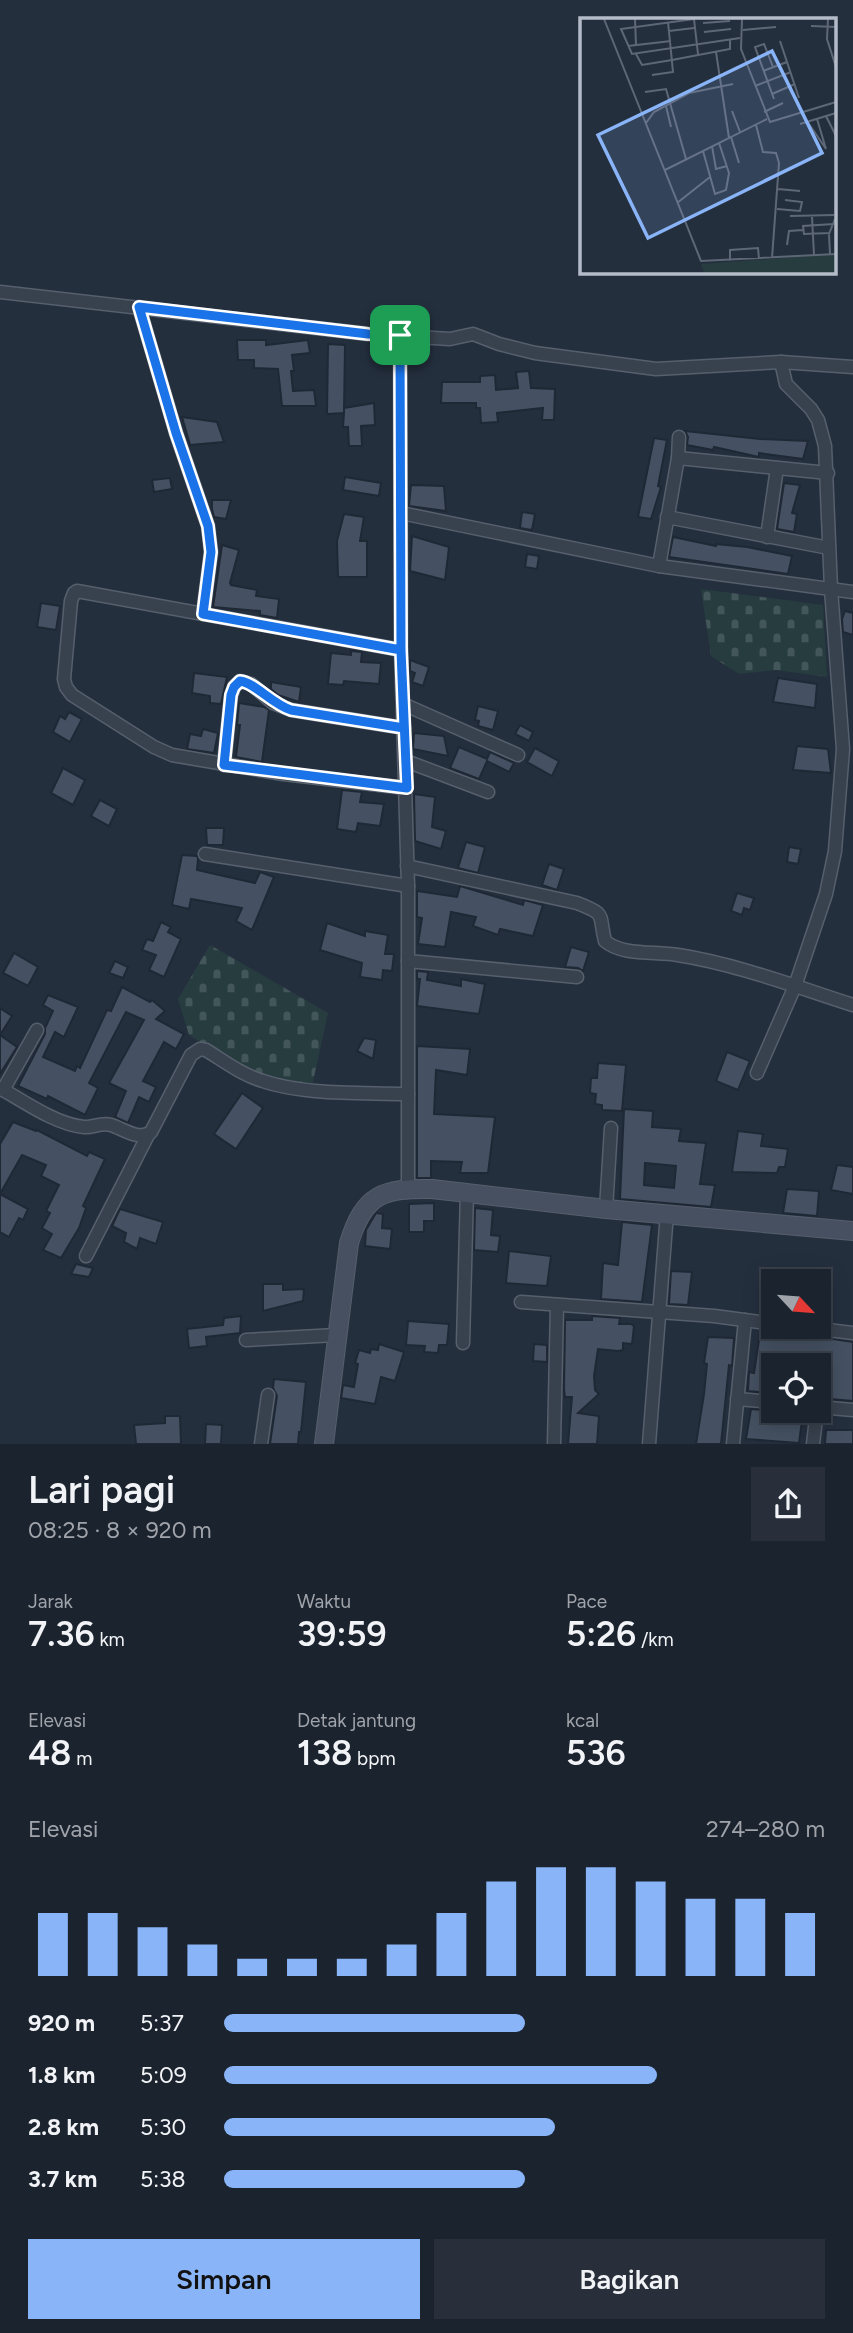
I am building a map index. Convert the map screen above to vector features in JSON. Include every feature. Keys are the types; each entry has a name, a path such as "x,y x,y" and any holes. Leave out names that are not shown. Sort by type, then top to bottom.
{"street":[{"path":"0,292 368,334 450,339 472,334 535,353 656,369 781,362 853,367"},
{"path":"139,307 176,433 208,526 211,552 203,614"},
{"path":"400,335 401,650 408,886 408,1189"},
{"path":"757,1073 795,986 826,894 835,850 841,790 842,749 825,446 818,420 811,408 786,384 781,362"},
{"path":"659,566 678,458 679,437"},
{"path":"678,458 828,473"},
{"path":"767,537 777,468"},
{"path":"401,513 659,566 853,592"},
{"path":"667,517 830,548"},
{"path":"401,650 75,592 71,601 64,683 72,695 154,747 172,755 224,765 407,788"},
{"path":"224,765 231,695 240,681 251,684 273,703 291,710 404,728"},
{"path":"403,704 518,755"},
{"path":"406,761 488,792"},
{"path":"205,854 408,886"},
{"path":"407,866 577,903 596,911 600,915 605,941 625,950 694,958 853,1004"},
{"path":"408,961 577,977"},
{"path":"37,1030 2,1089 74,1125 84,1127 106,1124 138,1135 148,1135"},
{"path":"86,1256 191,1055 200,1049 247,1075 271,1084 343,1092 408,1094"},
{"path":"606,1209 611,1128"},
{"path":"324,1444 346,1260 353,1230 361,1214 377,1196 408,1189 467,1192 606,1209 853,1231"},
{"path":"463,1343 467,1192"},
{"path":"649,1444 667,1213"},
{"path":"521,1302 761,1322"},
{"path":"554,1444 557,1305"},
{"path":"733,1444 745,1320"},
{"path":"831,1331 853,1334"},
{"path":"246,1340 336,1335"},
{"path":"261,1444 268,1395"},
{"path":"737,1399 761,1401"},
{"path":"831,1409 853,1410"},
{"path":"813,1444 816,1423"}],"green space":[{"path":"701,589 823,605 827,677 776,670 739,674 711,656"},
{"path":"210,945 328,1013 312,1086 270,1078 236,1065 189,1035 178,999"}],"building":[{"path":"237,340 266,340 266,345 308,340 310,353 292,355 293,391 314,390 316,406 282,406 278,369 254,368 254,360 238,360"},
{"path":"328,344 345,345 344,408 374,403 375,425 361,426 362,446 349,446 348,427 343,427 344,413 327,414"},
{"path":"529,371 531,388 555,389 554,420 542,420 543,408 497,413 498,422 481,423 480,408 476,408 476,403 441,403 442,382 480,382 480,376 495,375 496,390 518,388 516,372"},
{"path":"182,417 217,422 224,442 190,445"},
{"path":"685,431 808,441 803,459 759,453 759,457 714,447 713,450 687,445 688,437"},
{"path":"654,438 667,440 658,486 661,487 651,519 638,517"},
{"path":"345,477 381,483 379,496 343,490"},
{"path":"170,478 172,489 154,492 152,480"},
{"path":"784,483 800,485 792,513 797,514 794,532 777,529"},
{"path":"411,485 444,486 446,511 409,506"},
{"path":"212,500 231,500 226,519 214,517"},
{"path":"522,512 535,514 532,530 520,528"},
{"path":"344,514 364,517 360,541 367,541 367,577 338,577 337,541"},
{"path":"412,536 449,547 445,580 410,571"},
{"path":"673,537 716,546 747,547 792,556 788,574 669,557"},
{"path":"222,545 239,550 231,585 257,590 256,596 279,599 277,618 260,615 260,611 213,607"},
{"path":"527,554 539,556 537,569 525,567"},
{"path":"41,603 60,606 56,630 37,627"},
{"path":"845,611 853,613 853,635 843,632 842,619"},
{"path":"351,651 362,652 361,662 381,663 379,684 344,681 343,685 328,684 331,653 351,655"},
{"path":"410,660 429,667 423,686 412,682 415,673 410,671"},
{"path":"194,673 227,677 221,704 210,703 210,696 192,693"},
{"path":"778,678 817,684 815,708 773,702"},
{"path":"271,682 301,687 299,702 278,695 271,689"},
{"path":"239,703 269,710 262,762 236,757 240,725 237,725"},
{"path":"478,706 498,711 493,730 478,726 479,721 475,720"},
{"path":"69,712 82,719 70,742 53,732 60,716 65,719"},
{"path":"520,725 533,732 529,741 515,734"},
{"path":"203,729 218,733 214,753 187,749 190,734 201,736"},
{"path":"414,733 444,736 448,756 413,749"},
{"path":"797,746 828,749 831,773 793,770"},
{"path":"459,747 487,759 490,752 514,763 509,772 487,761 479,779 450,768"},
{"path":"535,748 559,761 552,776 527,762"},
{"path":"63,768 85,780 73,805 51,793"},
{"path":"342,790 362,792 360,802 384,804 380,826 358,823 356,832 337,829"},
{"path":"414,794 435,797 432,827 446,831 441,849 415,841"},
{"path":"100,800 117,809 109,826 91,816"},
{"path":"206,828 224,828 223,845 207,845"},
{"path":"466,842 485,847 478,873 458,868"},
{"path":"789,847 801,849 798,864 787,862"},
{"path":"182,855 197,856 197,870 255,883 260,872 274,877 252,930 236,921 242,908 191,899 189,909 172,905"},
{"path":"549,864 564,869 557,890 542,885"},
{"path":"460,886 523,905 524,900 543,905 533,936 500,929 498,935 473,926 476,917 451,912 445,947 418,944 422,918 417,917 417,891 457,897"},
{"path":"737,893 754,898 750,910 744,908 742,915 731,911"},
{"path":"161,922 171,927 168,932 181,939 164,977 149,970 156,955 142,950 147,939 153,941"},
{"path":"327,923 365,936 365,931 388,935 385,954 394,954 392,971 383,970 382,980 360,977 362,963 320,950"},
{"path":"571,947 589,952 583,971 565,967"},
{"path":"14,953 38,967 28,986 3,973"},
{"path":"115,961 128,967 123,978 109,973"},
{"path":"417,971 428,972 427,980 461,986 461,979 485,984 479,1014 417,1006 420,979 417,979"},
{"path":"122,987 150,1002 152,1000 165,1011 156,1019 184,1034 176,1049 164,1042 143,1081 156,1087 149,1102 139,1097 128,1123 115,1117 126,1091 109,1083 144,1020 126,1012 89,1083 98,1088 85,1115 48,1096 47,1099 18,1086 45,1034 53,1011 43,1005 48,995 78,1007 64,1037 55,1032 43,1057 75,1071 77,1066 80,1068 107,1010 111,1011"},
{"path":"0,1008 12,1016 0,1035"},
{"path":"0,1035 17,1047 0,1074"},
{"path":"364,1038 376,1040 373,1059 357,1051"},
{"path":"417,1046 470,1049 467,1075 436,1070 434,1114 495,1117 488,1173 460,1173 462,1162 431,1161 431,1178 417,1178"},
{"path":"727,1052 750,1061 738,1090 716,1081"},
{"path":"598,1063 626,1065 622,1111 602,1110 602,1105 595,1104 596,1094 590,1093 591,1078 597,1078"},
{"path":"242,1093 263,1108 236,1149 214,1134"},
{"path":"624,1109 653,1111 652,1127 681,1129 679,1141 706,1143 700,1184 715,1185 711,1207 620,1199","holes":["645,1163 676,1166 674,1188 644,1185"]},
{"path":"13,1122 37,1130 87,1156 89,1152 105,1159 83,1206 86,1208 79,1228 61,1258 43,1250 52,1234 42,1228 50,1213 46,1211 59,1185 41,1176 46,1165 22,1155 0,1194 0,1144"},
{"path":"738,1131 763,1134 761,1146 788,1149 785,1167 779,1167 777,1173 732,1172"},
{"path":"837,1165 853,1167 853,1194 831,1190"},
{"path":"787,1189 819,1191 817,1216 783,1213"},
{"path":"0,1194 28,1209 23,1220 19,1218 9,1237 0,1232"},
{"path":"434,1203 434,1221 424,1221 424,1232 409,1232 409,1204"},
{"path":"475,1208 493,1210 491,1235 500,1236 498,1252 474,1250"},
{"path":"120,1209 163,1222 156,1244 140,1238 137,1249 124,1242 126,1233 112,1226"},
{"path":"376,1213 383,1214 382,1228 392,1229 390,1249 365,1246 366,1230"},
{"path":"622,1222 652,1225 642,1302 601,1299 603,1263 618,1265"},
{"path":"509,1251 551,1256 547,1286 506,1283"},
{"path":"76,1264 93,1268 89,1277 71,1274"},
{"path":"671,1271 692,1272 688,1305 669,1304"},
{"path":"263,1284 283,1284 283,1290 304,1289 303,1301 263,1311"},
{"path":"241,1316 240,1333 206,1337 207,1346 189,1348 187,1329 223,1325 224,1318"},
{"path":"592,1316 620,1318 619,1324 634,1326 632,1344 623,1343 623,1350 618,1351 598,1349 594,1376 595,1390 599,1394 578,1413 599,1416 597,1444 568,1444 572,1397 565,1397 564,1390 565,1320 592,1320"},
{"path":"408,1321 449,1324 447,1345 439,1345 438,1353 424,1352 425,1346 406,1345"},
{"path":"760,1333 761,1339 831,1339 853,1342 853,1401 831,1399 831,1353 761,1353 761,1392 748,1391 749,1372 754,1373"},
{"path":"708,1337 734,1338 721,1444 696,1444 704,1394 707,1364 704,1363"},
{"path":"379,1344 404,1352 395,1381 381,1377 375,1404 341,1398 343,1385 354,1387 358,1364 355,1363 359,1350 370,1353 371,1349 378,1350"},
{"path":"534,1344 547,1345 547,1362 533,1361"},
{"path":"274,1379 306,1382 298,1444 270,1444 277,1396 273,1388"},
{"path":"751,1409 761,1410 761,1423 802,1423 799,1443 746,1439"},
{"path":"165,1416 180,1416 181,1444 136,1444 134,1425 165,1423"},
{"path":"206,1424 222,1425 221,1444 205,1444"},
{"path":"826,1430 853,1430 853,1444 825,1444"}],"route":[{"path":"400,335 293,326 139,307 176,433 208,526 211,552 203,614 401,650 407,788 224,765 231,695 240,681 251,684 280,707 404,728 401,650 400,335"}]}
